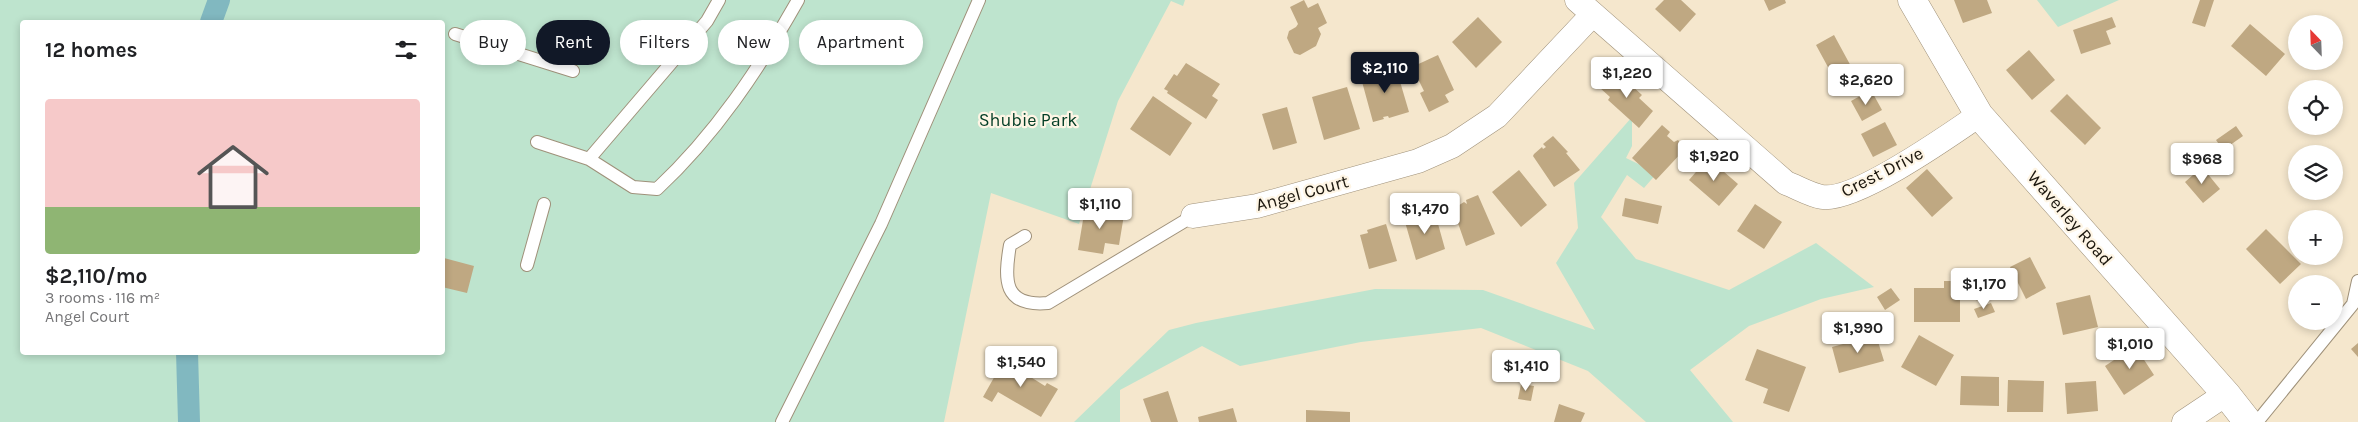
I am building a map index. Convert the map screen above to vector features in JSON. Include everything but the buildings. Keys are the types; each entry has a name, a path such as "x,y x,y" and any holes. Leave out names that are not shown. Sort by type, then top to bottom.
{"main road":[{"name":"Waverley Road","path":"1912,0 1980,115 2226,394 2248,422"}],"street":[{"name":"Crest Drive","path":"1585,7 1786,183 1822,197 1846,194 1904,164 1980,115"},
{"name":"Angel Court","path":"1192,216 1257,206 1418,161 1452,146 1497,116 1585,7"},
{"path":"2184,422 2226,394"}],"lane":[{"path":"589,159 708,21 719,0"},
{"path":"537,142 589,159 633,187 657,189 679,169 715,128 779,34 798,0"},
{"path":"782,422 881,224 979,0"},
{"path":"455,34 573,71"},
{"path":"527,265 544,204"},
{"path":"1025,236 1010,245 1005,272 1008,288 1019,299 1033,304 1048,303 1192,216"},
{"path":"2257,422 2353,304 2358,281"}],"green space":[{"name":"Shubie Park","path":"0,0 1185,0 1183,6 1171,1 1118,101 1079,224 991,193 944,422 0,422"},
{"path":"2037,0 2119,0 2058,27"},
{"path":"1632,117 1632,146 1626,158 1657,173 1644,188 1627,175 1601,217 1636,259 1729,290 1816,243 1874,287 1821,299 1749,326 1690,370 1733,422 1646,422 1588,371 1481,328 1361,342 1240,366 1202,346 1120,390 1120,422 1074,422 1169,330 1196,323 1375,289 1483,290 1595,330 1556,263 1578,228 1574,183"}],"waterway":[{"path":"212,20 219,0"},
{"path":"187,355 189,422"}]}
